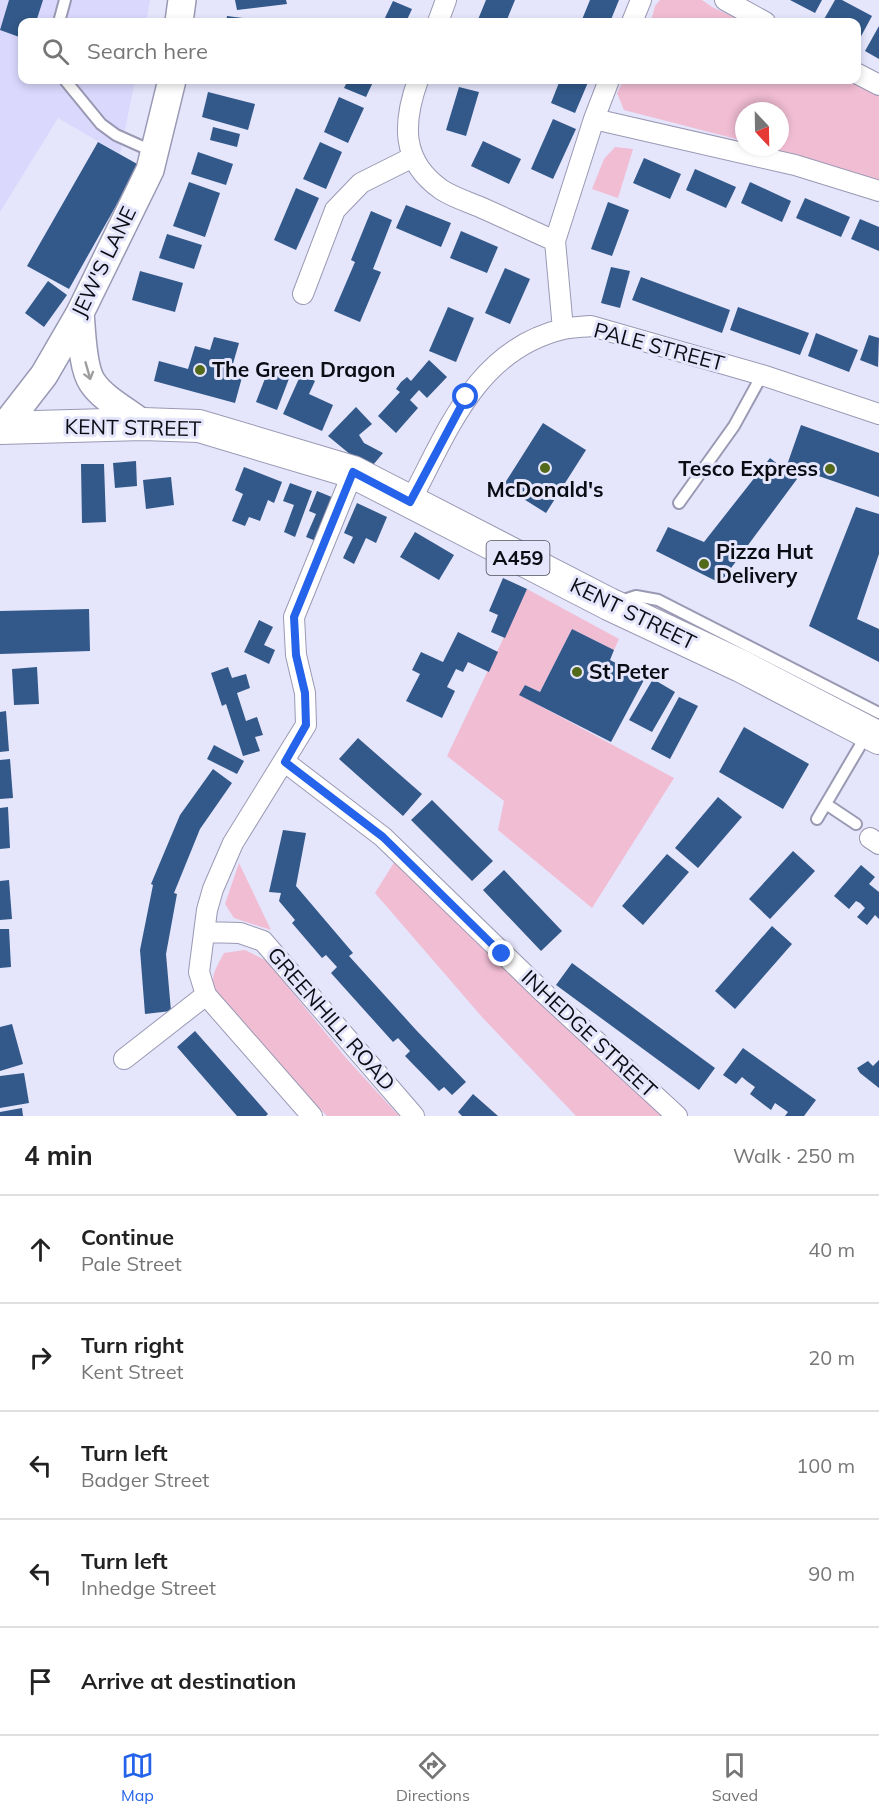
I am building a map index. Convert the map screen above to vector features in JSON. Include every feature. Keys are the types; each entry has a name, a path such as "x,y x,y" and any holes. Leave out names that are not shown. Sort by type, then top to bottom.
{"main road":[{"path":"180,18 182,0"},
{"name":"JEW'S LANE","path":"1,428 44,375 80,313 150,170 171,84"},
{"path":"80,313 85,362 91,381 105,396 143,424"},
{"name":"KENT STREET","path":"1,428 143,424 199,426 353,472 609,604 875,727"}],"street":[{"path":"439,18 446,0"},
{"path":"634,18 641,0"},
{"path":"725,0 758,18"},
{"path":"861,76 879,85"},
{"path":"417,84 409,105 407,132 412,157 423,173 442,190 555,241"},
{"path":"563,329 555,241 594,118 607,84"},
{"path":"594,118 795,165 879,191"},
{"path":"303,294 335,210 361,183 412,157"},
{"name":"PALE STREET","path":"410,502 466,397 491,369 522,344 563,329 591,326 762,375 879,414"},
{"path":"312,1116 206,995 199,972 213,889 229,852 306,725 305,693 296,655 294,617 353,472"},
{"name":"INHEDGE STREET","path":"285,762 383,837 536,985 677,1116"},
{"name":"GREENHILL ROAD","path":"204,932 240,933 263,940 414,1116"},
{"path":"124,1059 206,995"}],"lane":[{"path":"60,18 65,0"},
{"path":"68,84 101,124 116,135 154,152"},
{"path":"679,502 734,426 762,375"},
{"path":"817,819 875,727"},
{"path":"826,804 856,824"}],"shaded area":[{"path":"0,0 150,0 147,18 18,18 18,84 134,84 120,154 58,118 0,212"},
{"path":"660,0 702,0 735,18 652,18 655,6"},
{"path":"622,84 856,84 879,96 879,181 789,154 789,102 735,102 735,139 624,110 617,93"},
{"path":"615,147 633,149 618,198 592,189 604,159"},
{"path":"527,589 619,639 614,650 572,629 540,692 525,685 520,695 674,778 592,908 498,830 504,801 447,756"},
{"path":"395,861 665,1116 576,1116 482,1017 375,893"},
{"path":"239,863 271,930 234,918 225,904"},
{"path":"245,950 267,961 346,1058 399,1116 327,1116 216,999 213,985 214,975 224,953"}],"building":[{"path":"9,0 43,0 37,18 18,18 18,37 0,30"},
{"path":"235,0 286,0 287,4 237,10"},
{"path":"486,0 515,0 508,18 479,18"},
{"path":"590,0 619,0 612,18 583,18"},
{"path":"790,0 822,0 815,13"},
{"path":"835,0 842,0 872,16 861,36 861,18 825,18"},
{"path":"393,1 412,9 408,18 385,18"},
{"path":"879,26 879,59 865,51"},
{"path":"346,84 372,84 366,97 344,88"},
{"path":"558,84 587,84 575,113 551,103"},
{"path":"459,87 479,92 466,136 446,130"},
{"path":"208,92 255,104 248,130 202,117"},
{"path":"339,97 364,108 348,143 324,132"},
{"path":"553,119 576,129 553,179 531,169"},
{"path":"213,127 240,134 237,147 210,140"},
{"path":"483,141 521,159 509,184 471,166"},
{"path":"98,142 139,165 69,289 27,266"},
{"path":"320,142 342,152 326,189 303,179"},
{"path":"198,152 233,164 226,185 191,174"},
{"path":"644,158 681,174 670,199 633,183"},
{"path":"695,169 736,187 726,208 686,190"},
{"path":"189,182 220,193 205,237 173,226"},
{"path":"750,182 791,201 782,222 741,203"},
{"path":"296,188 319,198 296,250 274,240"},
{"path":"805,198 850,217 841,237 796,218"},
{"path":"608,202 629,210 612,256 591,249"},
{"path":"406,205 451,223 441,247 396,228"},
{"path":"371,211 392,220 373,269 381,272 360,322 334,311 355,262 351,260"},
{"path":"860,219 879,227 879,251 851,239"},
{"path":"461,231 498,247 487,273 450,258"},
{"path":"167,234 202,245 194,269 159,258"},
{"path":"611,267 630,271 620,308 601,303"},
{"path":"505,268 530,279 510,324 485,313"},
{"path":"140,271 183,283 175,312 132,300"},
{"path":"641,277 730,310 722,333 632,300"},
{"path":"48,281 67,295 44,327 25,313"},
{"path":"448,307 474,318 456,362 429,351"},
{"path":"738,307 809,333 800,355 730,330"},
{"path":"816,333 858,350 849,372 808,356"},
{"path":"869,335 879,338 878,367 860,360"},
{"name":"The Green Dragon","path":"214,337 239,343 232,367 244,370 235,403 154,381 159,361 188,369 195,346 210,350"},
{"path":"429,360 447,377 427,398 419,390 410,400 418,408 396,433 378,416 400,392 396,389 401,382 407,377 411,381"},
{"path":"269,368 290,376 277,410 256,402"},
{"path":"301,374 315,381 309,394 333,405 322,431 283,414"},
{"path":"356,407 372,424 359,435 364,443 383,453 373,465 351,455 328,436"},
{"name":"McDonald's","path":"543,423 586,450 546,513 503,486"},
{"path":"801,425 879,453 879,497 787,465"},
{"path":"770,458 797,479 720,583 656,551 668,527 704,542"},
{"path":"136,461 137,486 115,488 113,463"},
{"path":"81,464 104,464 106,522 82,523"},
{"path":"244,467 282,482 274,503 268,500 260,521 249,517 245,526 232,521 243,494 235,490"},
{"path":"171,477 174,505 146,509 143,480"},
{"path":"290,483 312,491 295,537 284,532 294,505 283,501"},
{"path":"317,491 334,498 316,541 306,537 316,514 309,511"},
{"path":"357,503 387,517 376,543 366,538 354,564 343,558 353,537 344,533"},
{"path":"856,507 879,514 879,554 857,619 879,629 879,662 809,626"},
{"path":"415,532 454,555 439,580 400,557"},
{"path":"503,578 527,589 505,638 491,632 498,615 489,611"},
{"path":"89,609 90,651 0,654 0,611"},
{"path":"259,620 273,627 264,645 275,650 269,664 244,652"},
{"path":"572,629 614,650 610,660 645,678 611,742 519,695 525,685 540,692"},
{"path":"458,632 498,652 489,672 468,662 463,672 456,669 447,687 455,691 442,718 406,701 420,674 412,670 421,652 443,662"},
{"path":"37,667 39,704 14,705 12,669"},
{"path":"228,667 232,678 246,674 250,688 237,693 246,721 257,717 263,735 255,737 260,751 243,756 226,704 222,706 211,673"},
{"path":"653,679 675,692 652,732 629,720"},
{"path":"679,697 698,706 670,759 651,749"},
{"path":"6,711 9,751 0,752 0,712"},
{"path":"744,727 809,764 783,809 719,772"},
{"path":"358,738 422,794 403,816 339,759"},
{"path":"214,745 244,761 237,774 207,759"},
{"path":"10,759 13,798 0,799 0,760"},
{"path":"213,769 232,783 200,829 174,893 177,894 166,954 171,1011 145,1014 140,950 153,885 151,884 180,815"},
{"path":"718,797 742,817 698,868 675,848"},
{"path":"432,800 493,861 472,881 411,820"},
{"path":"8,807 10,848 0,849 0,808"},
{"path":"283,830 306,833 296,886 353,953 349,956 466,1082 452,1095 444,1087 439,1091 405,1056 410,1051 398,1038 393,1042 331,973 337,967 326,955 322,958 292,923 295,920 279,901 281,893 269,892"},
{"path":"793,851 815,871 770,919 749,899"},
{"path":"667,854 689,872 643,925 622,906"},
{"path":"861,865 875,877 869,884 879,892 879,919 875,915 867,925 857,917 865,908 860,903 856,901 849,909 834,896"},
{"path":"504,870 562,931 541,951 483,890"},
{"path":"9,880 12,919 0,920 0,881"},
{"path":"772,926 792,944 735,1009 715,991"},
{"path":"0,929 9,929 11,967 0,968"},
{"path":"572,963 715,1068 699,1090 556,985"},
{"path":"12,1024 23,1064 0,1071 0,1027"},
{"path":"195,1031 268,1114 266,1116 237,1116 177,1047"},
{"path":"743,1048 816,1100 804,1116 785,1116 788,1112 775,1103 771,1110 750,1094 755,1087 742,1077 736,1084 723,1075"},
{"path":"879,1060 879,1088 857,1068 868,1061 873,1066"},
{"path":"24,1073 29,1103 0,1108 0,1076"},
{"path":"473,1094 498,1116 462,1116 458,1112"},
{"path":"22,1108 23,1116 0,1116 0,1112"}],"place":[{"name":"The Green Dragon","path":"200,370"},
{"name":"McDonald's","path":"545,468"},
{"name":"Tesco Express","path":"830,469"},
{"name":"Pizza Hut Delivery","path":"704,564"},
{"name":"St Peter","path":"577,672"}],"route":[{"path":"466,397 410,502 353,472 294,617 296,655 305,693 306,725 285,762 383,837 502,954"}]}
